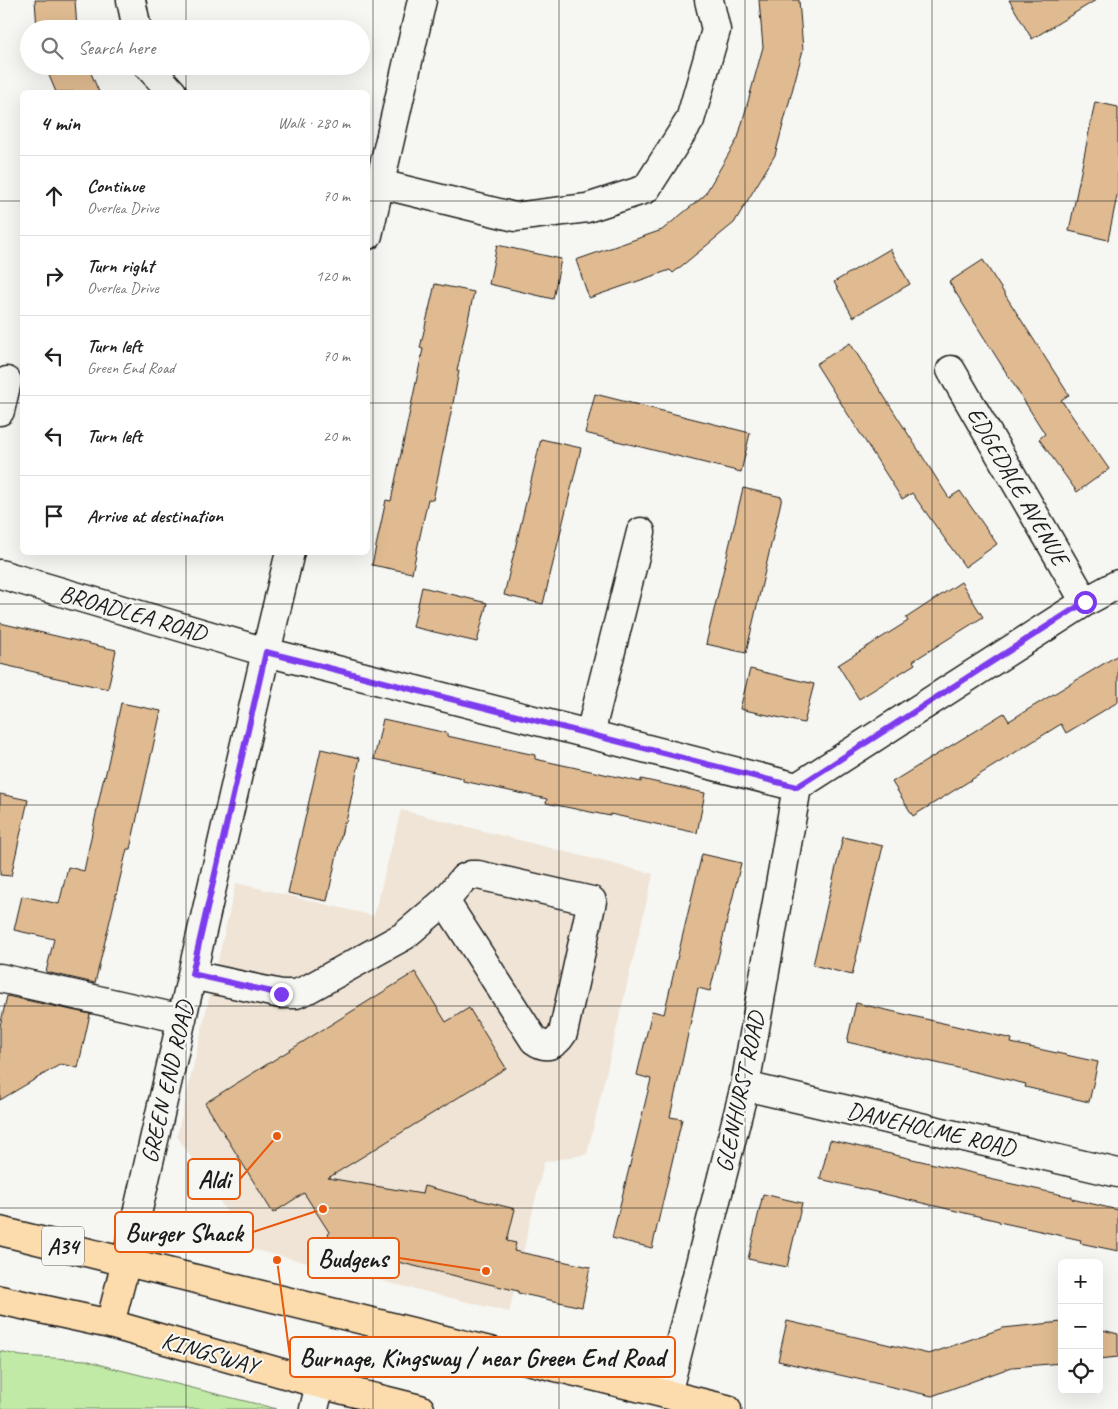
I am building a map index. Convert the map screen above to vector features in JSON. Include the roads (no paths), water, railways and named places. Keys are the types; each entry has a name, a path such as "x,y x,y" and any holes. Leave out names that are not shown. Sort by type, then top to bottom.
{"highway":[{"name":"A34","path":"0,1231 727,1409"},
{"path":"110,1324 126,1262"},
{"name":"KINGSWAY","path":"0,1300 110,1324 317,1396 420,1409"}],"street":[{"path":"131,0 135,20"},
{"path":"370,218 374,183 422,0"},
{"path":"374,183 516,217 587,208 646,189 690,120 716,30 709,0"},
{"path":"156,75 170,90"},
{"name":"EDGEDALE AVENUE","path":"951,370 1085,602"},
{"path":"0,411 7,381"},
{"path":"590,734 641,532"},
{"name":"GREEN END ROAD","path":"126,1262 289,555"},
{"name":"BROADLEA ROAD","path":"0,574 266,652 797,787"},
{"path":"797,787 1085,602 1118,584"},
{"name":"GLENHURST ROAD","path":"667,1394 744,1086 797,787"},
{"path":"192,974 281,994 296,994 308,990 404,936 444,901 464,878 478,875 592,901 562,1033 558,1040 550,1045 540,1045 534,1040 444,901"},
{"path":"0,978 182,1019"},
{"name":"DANEHOLME ROAD","path":"744,1086 1118,1173"}],"place":[{"name":"Aldi","path":"277,1136"},
{"name":"Burger Shack","path":"323,1209"},
{"name":"Burnage, Kingsway / near Green End Road","path":"277,1260"},
{"name":"Budgens","path":"486,1271"}]}
